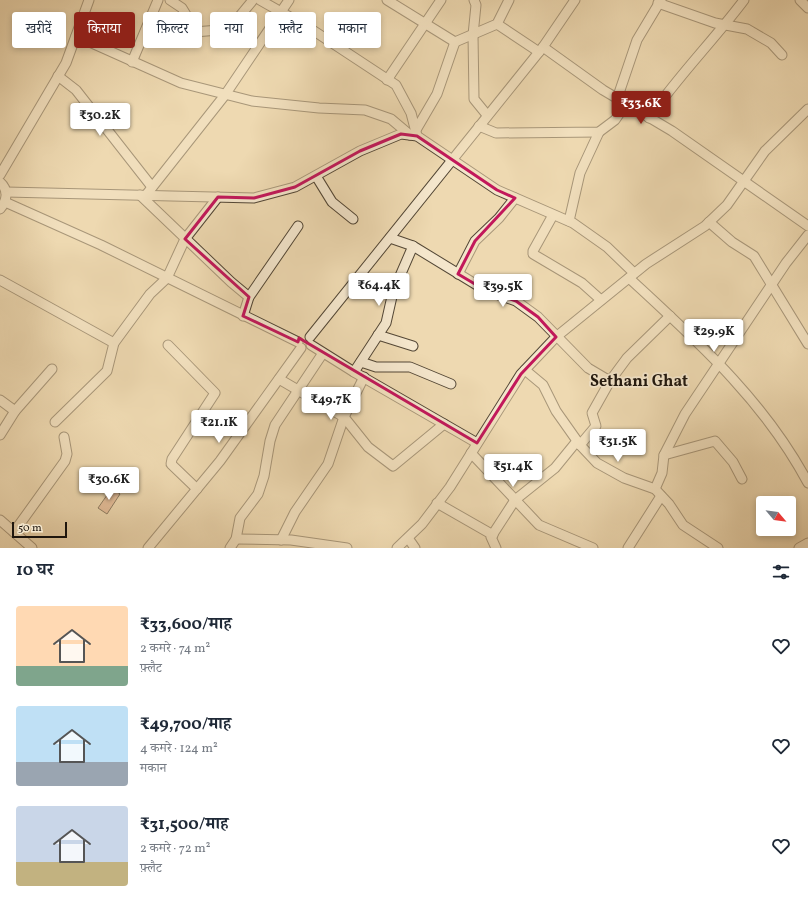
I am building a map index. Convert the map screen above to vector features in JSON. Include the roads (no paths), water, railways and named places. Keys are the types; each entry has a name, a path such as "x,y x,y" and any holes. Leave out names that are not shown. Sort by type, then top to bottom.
{"street":[{"path":"84,12 88,0"},
{"path":"132,62 158,0"},
{"path":"170,0 182,8 184,12"},
{"path":"202,31 219,30 239,17 253,0"},
{"path":"260,0 281,12 289,0"},
{"path":"387,0 455,42"},
{"path":"387,80 441,0"},
{"path":"474,0 476,5 473,35 474,99 487,115"},
{"path":"414,134 437,94 455,42 497,24 509,0"},
{"path":"310,341 452,159 541,50 575,0"},
{"path":"649,118 669,89 725,25 744,0"},
{"path":"800,0 808,8"},
{"path":"617,99 637,40 660,1 714,23 747,29 770,43 782,55"},
{"path":"497,24 649,118 744,180 808,226"},
{"path":"316,32 396,86 411,113 414,134"},
{"path":"143,195 152,188 225,95 265,36"},
{"path":"630,62 631,36"},
{"path":"0,175 66,63 74,41"},
{"path":"102,48 180,83 225,95 252,101 319,108 365,110 391,119 497,190 569,221 607,247 670,316 720,363 766,417 808,483"},
{"path":"58,76 76,90 152,188"},
{"path":"569,221 580,173 599,132 615,120 626,104"},
{"path":"397,548 422,524 438,503 525,370 556,336 632,275 710,222 728,205 765,151 808,109"},
{"path":"479,126 496,133 599,132"},
{"path":"6,192 254,198 295,187 360,151 401,134 414,134"},
{"path":"316,176 332,202 353,219"},
{"path":"0,182 6,192 3,206 101,245 300,345"},
{"path":"143,195 185,239 249,297"},
{"path":"55,422 107,371 114,343 150,294 168,278 185,239 218,197"},
{"path":"458,274 475,240 498,218 515,198"},
{"path":"554,215 533,251 533,254 582,283 601,300"},
{"path":"710,222 732,242 754,256 808,344"},
{"path":"243,316 249,297 298,226"},
{"path":"628,548 658,493 664,455 685,414 786,263 808,235"},
{"path":"390,238 413,246 484,290 516,301 538,317 588,368 610,381"},
{"path":"354,372 386,323 395,286 413,246"},
{"path":"0,280 114,343"},
{"path":"496,548 492,537 514,500 555,468 596,426 592,413 610,381 627,358 670,316"},
{"path":"378,335 413,346"},
{"path":"148,548 220,462 279,379 300,345 302,336 323,353 478,444"},
{"path":"168,345 215,392 172,459 171,464 197,489"},
{"path":"230,548 236,539 240,518 258,494 264,476 270,441 275,425 323,353"},
{"path":"361,362 376,366 410,367 451,384"},
{"path":"0,435 15,411 52,369"},
{"path":"525,370 542,385 556,411 579,443 597,463 624,478 658,493 683,525 718,548"},
{"path":"281,540 295,512 328,464 344,417 364,377"},
{"path":"279,379 344,417 368,447 393,466 444,424"},
{"path":"0,400 15,411"},
{"path":"14,532 65,461 67,454 64,437"},
{"path":"664,455 715,441 733,462 742,479"},
{"path":"471,453 539,525 593,548"},
{"path":"438,503 493,535"},
{"path":"0,520 32,548"},
{"path":"408,538 415,548"},
{"path":"236,539 281,540 347,548"},
{"path":"799,548 808,543"}],"district":[{"name":"Sethani Ghat","path":"639,382"}]}
